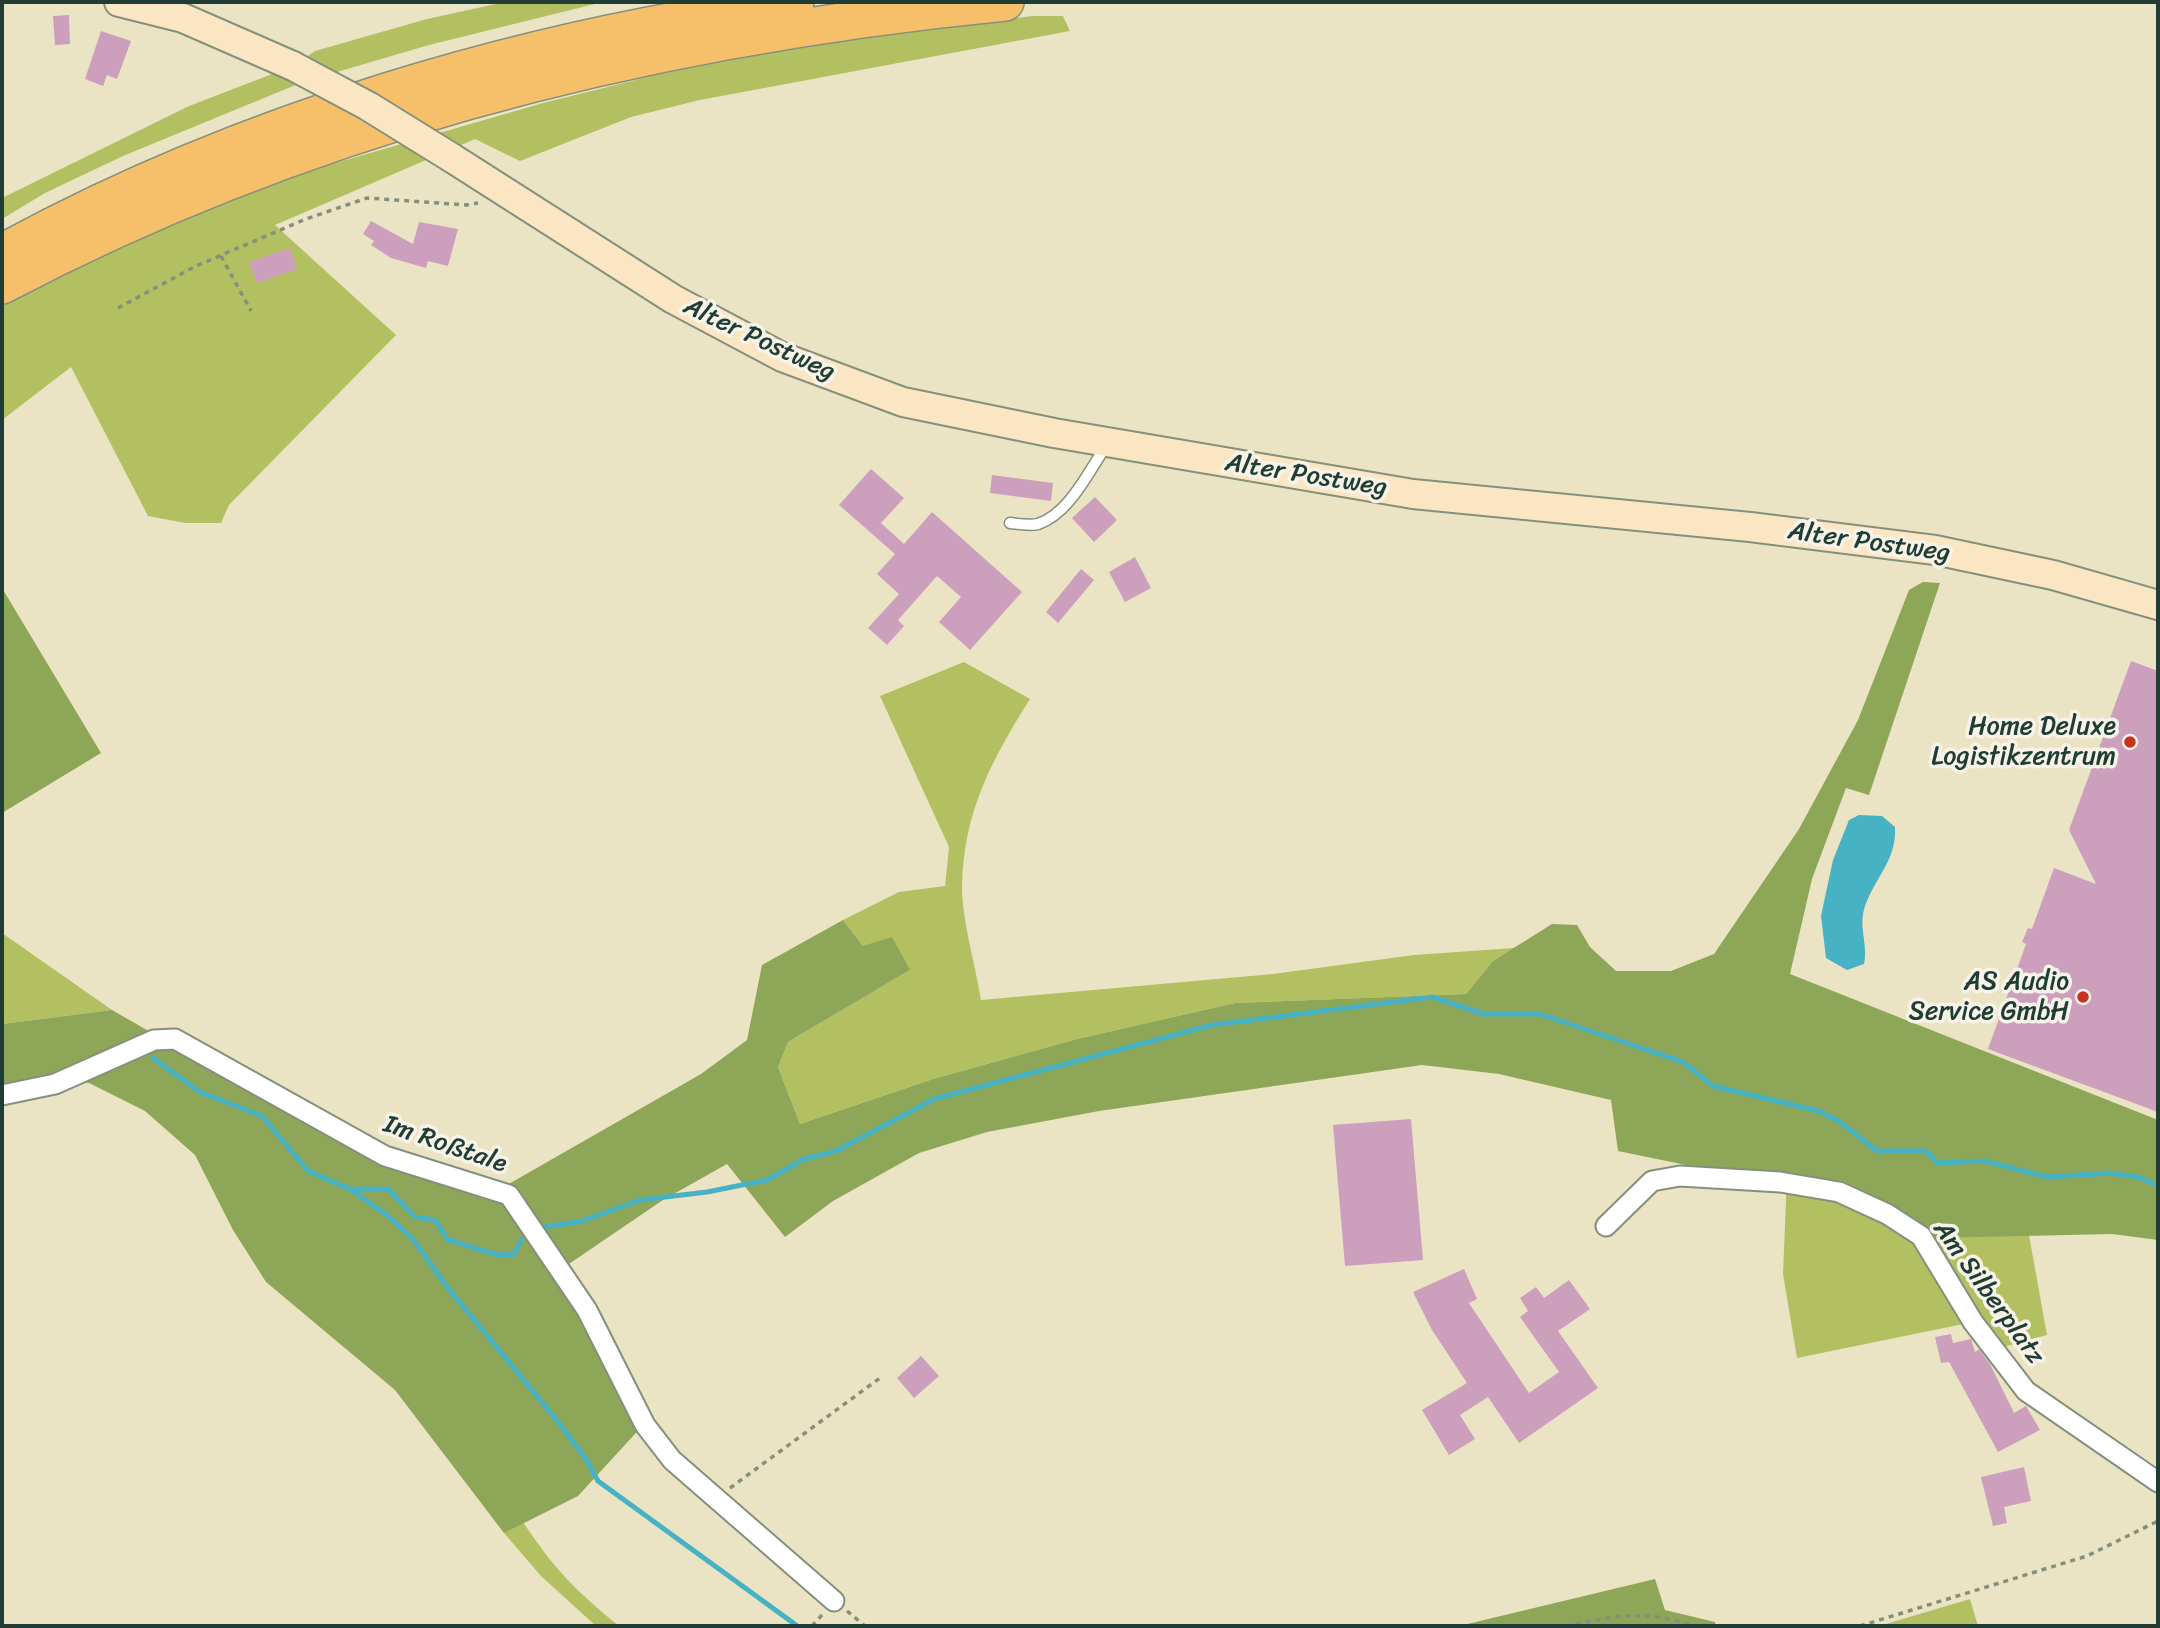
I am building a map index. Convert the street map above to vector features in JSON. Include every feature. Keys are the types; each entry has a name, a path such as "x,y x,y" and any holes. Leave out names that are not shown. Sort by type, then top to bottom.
{"highway":[{"path":"2,253 138,184 264,135 396,90 519,56 637,29 795,2"},
{"path":"2,285 159,207 294,157 505,90 642,56 750,36 1005,2"}],"street":[{"name":"Alter Postweg","path":"119,2 183,18 293,66 368,106 673,299 782,357 903,402 1108,442 1413,494 1750,527 1935,550 2053,575 2158,605"},
{"name":"Im Roßtale","path":"2,1095 55,1084 154,1040 175,1039 385,1156 509,1195 587,1310 645,1425 672,1460 834,1601"},
{"name":"Am Silberplatz","path":"1606,1226 1652,1181 1680,1176 1780,1182 1839,1192 1887,1214 1921,1236 1973,1322 2026,1391 2158,1482"}],"lane":[{"path":"1010,523 1035,525 1052,518 1075,492 1108,442"}],"path":[{"path":"118,308 221,256 306,219 367,198 467,205 492,200 504,190"},
{"path":"221,256 251,311"},
{"path":"714,1499 880,1378"},
{"path":"1860,1626 2087,1556 2158,1521"},
{"path":"1566,1626 1623,1614 1693,1626"}],"green space":[{"path":"505,2 603,2 429,45 303,82 123,156 45,193 2,219 2,198 189,106 293,66 315,51 427,19"},
{"path":"1032,16 1063,16 1070,31 700,100 631,117 520,161 475,139 275,225 396,335 229,505 221,523 185,523 148,516 71,367 2,420 2,305 168,225 287,177 543,103 656,75 805,46"},
{"path":"1923,582 1940,583 1869,795 1846,788 1812,879 1790,974 2158,1120 2158,1240 2112,1234 1933,1238 1894,1207 1843,1181 1686,1165 1618,1151 1611,1100 1499,1074 1422,1065 1099,1111 987,1132 919,1153 833,1201 785,1237 727,1164 663,1200 560,1270 645,1423 578,1496 504,1533 395,1390 266,1282 233,1230 195,1155 145,1111 89,1083 52,1076 2,1086 2,1024 112,1010 180,1049 387,1154 500,1189 701,1074 747,1040 762,965 843,920 863,946 892,937 910,970 788,1042 778,1067 800,1124 933,1079 1077,1039 1235,1003 1466,994 1493,961 1552,924 1577,925 1590,947 1616,971 1671,971 1714,954 1799,829 1858,720 1909,590"},
{"path":"2,588 101,753 2,813"},
{"path":"964,662 1030,699 992,766 974,812 968,836 963,901 981,1000 1273,974 1414,955 1514,948 1493,961 1466,994 1235,1003 1077,1039 933,1079 800,1124 778,1067 788,1042 910,970 863,946 843,920 899,892 945,886 949,847 880,696"},
{"path":"2,933 112,1010 2,1024"},
{"path":"1787,1175 1843,1181 1894,1207 1933,1238 2029,1235 2047,1335 2000,1348 1978,1321 1797,1358 1783,1274"},
{"path":"523,1522 566,1578 619,1626 596,1626 541,1576 504,1533"},
{"path":"1655,1579 1665,1610 1715,1622 1716,1626 1459,1626"},
{"path":"1970,1599 1978,1626 1879,1626"}],"water":[{"path":"1859,815 1882,816 1895,827 1894,840 1888,862 1866,902 1863,914 1864,964 1847,970 1826,958 1821,916 1833,860 1849,820"}],"building":[{"path":"69,15 70,44 55,45 53,16"},
{"path":"101,31 131,41 117,79 107,75 103,86 85,79"},
{"path":"371,221 413,244 419,222 458,229 448,266 428,261 426,268 391,258 371,245 374,241 363,234"},
{"path":"290,248 297,269 257,283 249,262"},
{"path":"871,469 904,498 881,523 904,544 932,512 1022,592 970,650 939,622 961,597 937,576 898,620 904,626 887,645 868,628 899,594 877,574 895,554 839,505"},
{"path":"992,475 1053,483 1051,501 990,493"},
{"path":"1095,497 1117,520 1094,542 1072,518"},
{"path":"1135,557 1151,588 1125,602 1109,572"},
{"path":"1081,569 1094,580 1058,623 1046,612"},
{"name":"AS Audio Service GmbH","path":"2131,661 2158,671 2158,1112 1988,1049 2026,944 2022,942 2028,928 2032,929 2054,868 2096,884 2069,830"},
{"path":"1411,1119 1423,1260 1345,1266 1333,1125"},
{"path":"1464,1269 1477,1299 1469,1303 1529,1393 1559,1372 1520,1317 1528,1311 1520,1298 1536,1287 1544,1298 1569,1280 1590,1309 1558,1331 1598,1388 1519,1443 1488,1397 1460,1415 1475,1439 1449,1455 1422,1410 1467,1383 1432,1330 1413,1292"},
{"path":"1951,1334 1953,1343 1971,1339 1975,1352 1979,1349 1990,1364 2014,1413 2026,1406 2040,1430 1998,1452 1949,1362 1941,1363 1935,1337"},
{"path":"921,1356 939,1376 914,1398 897,1378"},
{"path":"2024,1467 2031,1501 2004,1507 2007,1523 1993,1526 1981,1477"}],"waterway":[{"path":"544,1227 582,1221 640,1200 707,1192 767,1180 804,1159 836,1151 934,1099 1212,1025 1432,997 1484,1014 1540,1014 1683,1062 1713,1086 1819,1111 1840,1122 1877,1151 1926,1151 1937,1163 1985,1161 2047,1177 2109,1173 2139,1177 2158,1186"},
{"path":"153,1058 200,1092 262,1116 308,1171 350,1189 387,1215 412,1238 448,1288 555,1418 586,1459 598,1481 796,1625"},
{"path":"352,1189 388,1189 415,1217 435,1220 448,1240 507,1255 514,1254 521,1240"}],"place":[{"name":"Home Deluxe Logistikzentrum","path":"2130,742"},
{"name":"AS Audio Service GmbH","path":"2083,997"}]}
